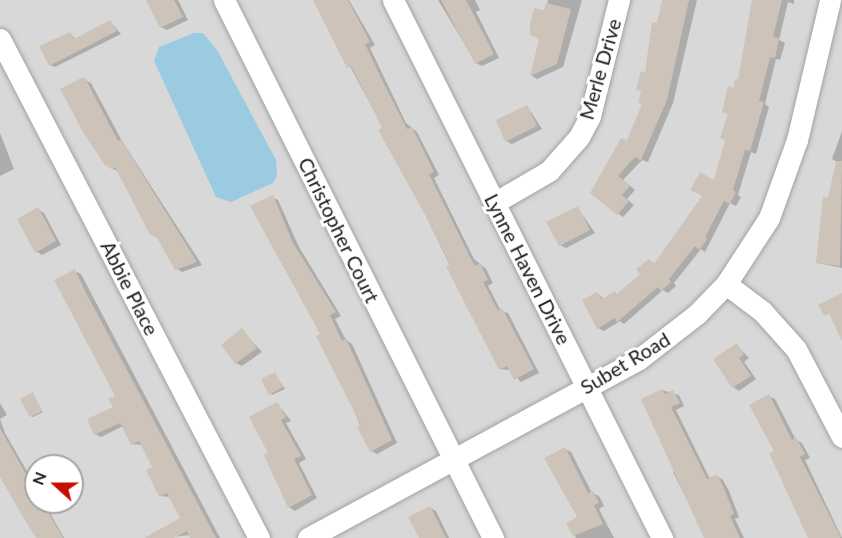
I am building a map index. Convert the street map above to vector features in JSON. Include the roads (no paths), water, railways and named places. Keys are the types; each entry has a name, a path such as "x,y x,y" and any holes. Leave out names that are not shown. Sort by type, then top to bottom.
{"street":[{"name":"Christopher Court","path":"224,0 493,538"},
{"name":"Lynne Haven Drive","path":"393,0 662,538"},
{"name":"Merle Drive","path":"494,202 549,171 579,137 595,100 619,0"},
{"name":"Subet Road","path":"308,538 587,387 669,338 726,284 769,218 785,178 830,0"},
{"name":"Abbie Place","path":"0,39 259,538"},
{"path":"726,284 769,318 796,349 842,436"}],"water":[{"path":"194,33 203,33 217,50 276,160 277,175 273,183 231,202 216,197 154,61 159,47"}]}
